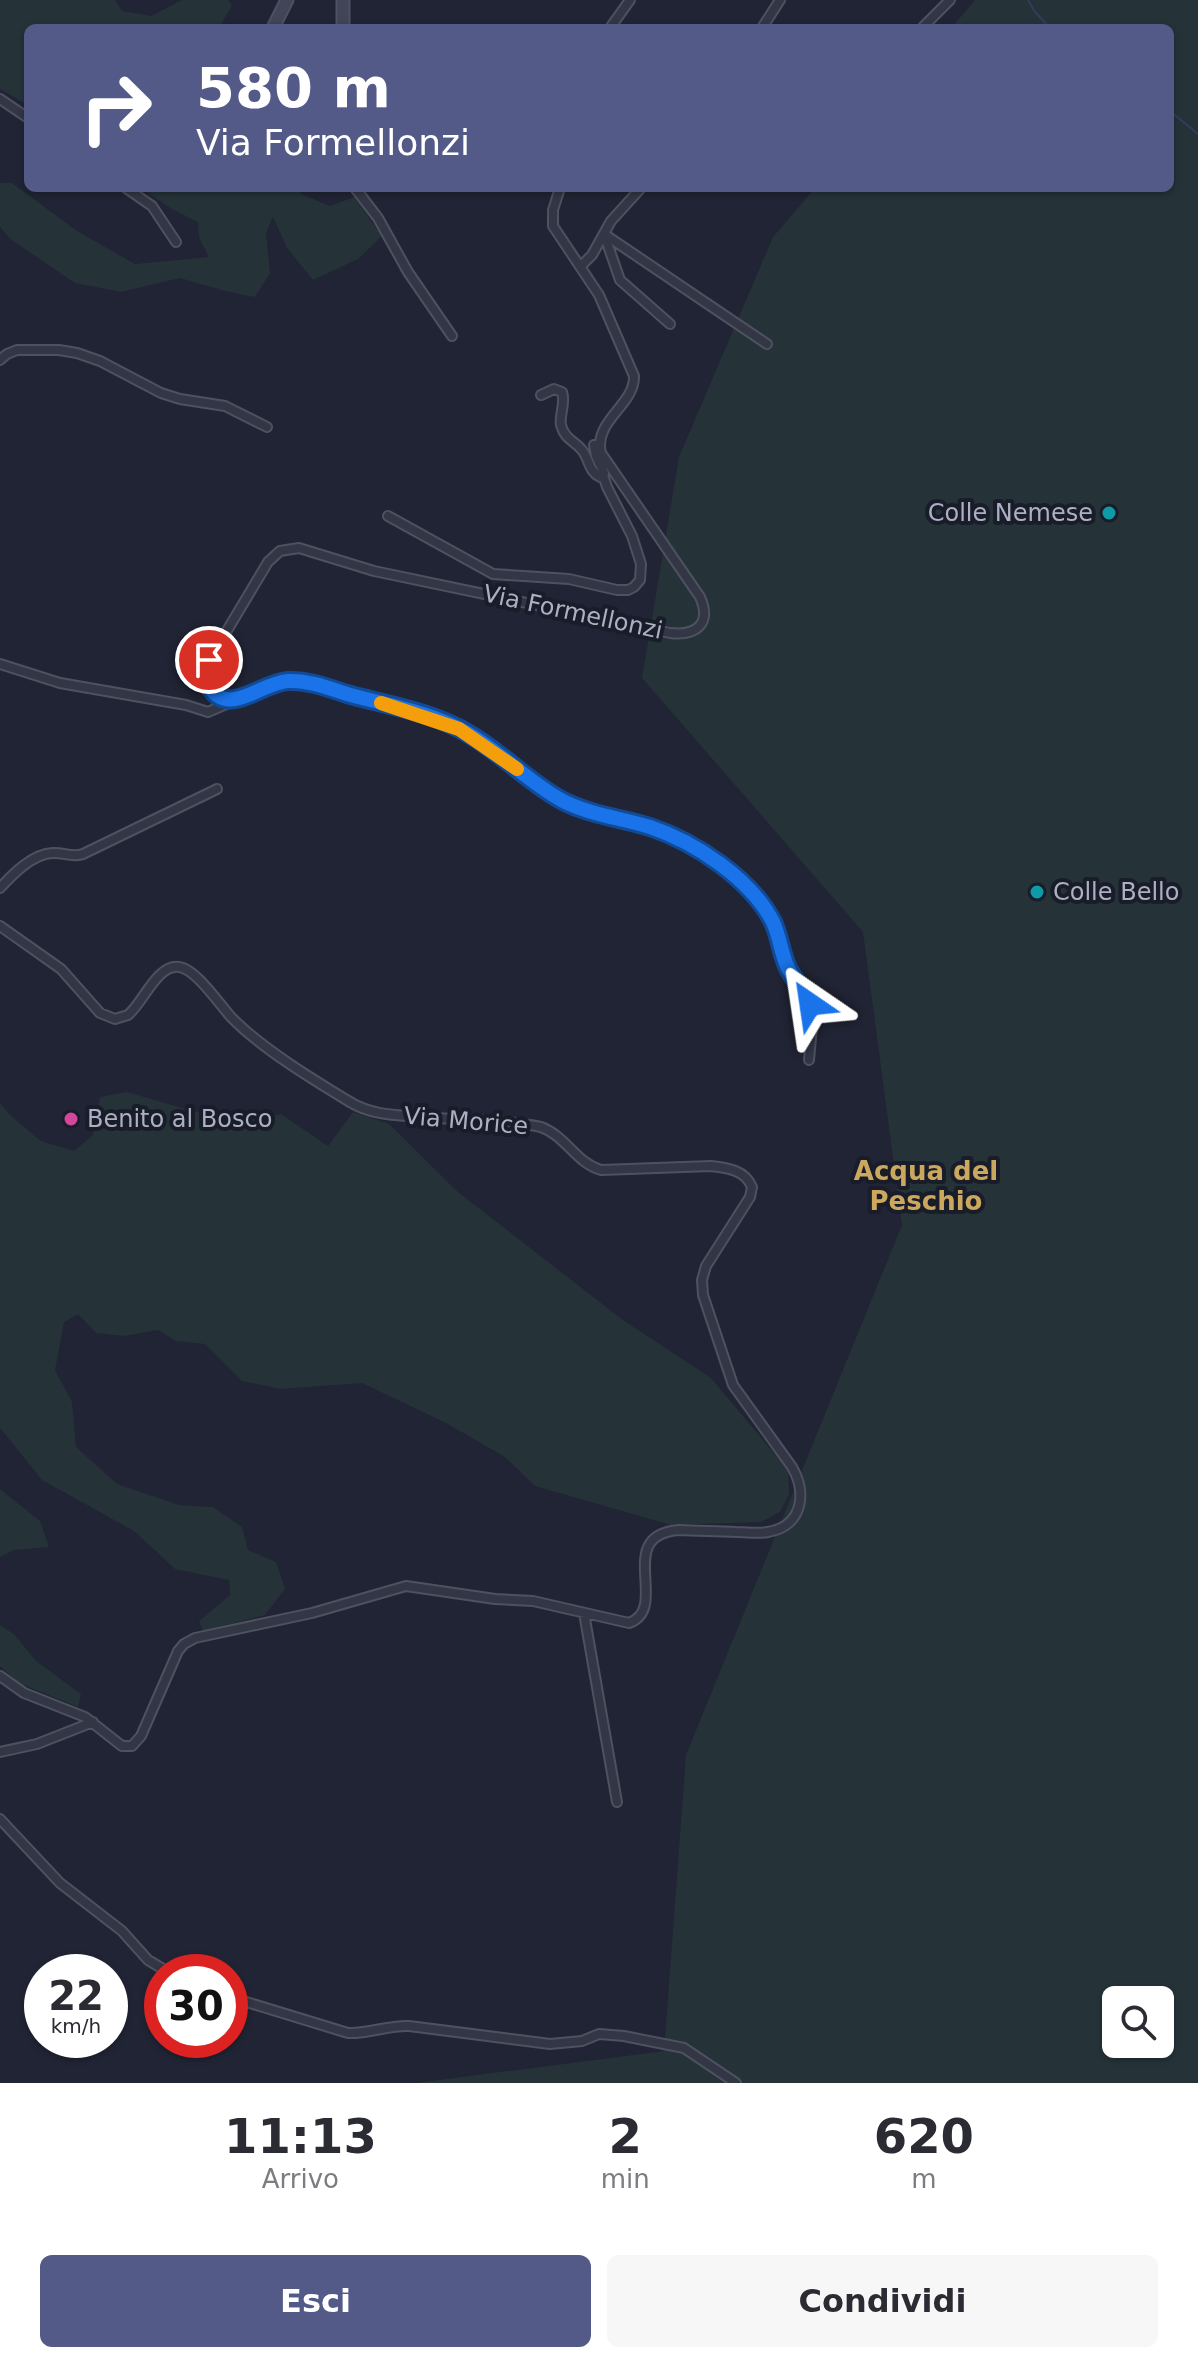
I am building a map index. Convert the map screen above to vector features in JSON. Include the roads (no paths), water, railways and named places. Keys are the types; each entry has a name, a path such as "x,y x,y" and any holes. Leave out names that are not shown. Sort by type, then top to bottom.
{"main road":[{"path":"275,24 287,0"},
{"path":"343,0 343,24"}],"street":[{"path":"613,24 630,0"},
{"path":"765,24 780,0"},
{"path":"926,24 950,0"},
{"path":"0,99 24,115"},
{"path":"132,192 152,206 176,242"},
{"path":"358,192 452,336"},
{"name":"Via Formellonzi","path":"234,700 224,700 212,690 205,677 207,664 268,562 277,553 290,548 314,551 374,571 670,633 697,629 702,624 705,615 700,597 602,455 600,441 609,421 633,387 634,376 599,295 553,224 553,210 559,192"},
{"path":"581,266 592,255 616,215 637,192"},
{"path":"604,234 620,280 670,324"},
{"path":"604,234 767,344"},
{"path":"4,357 17,350 52,350 83,355 161,393 225,406 267,427"},
{"path":"541,395 554,389 562,392 565,402 562,429 571,442 583,451 594,474 598,477 603,475"},
{"path":"388,516 493,574 574,580 628,590 640,580 641,564 632,536 607,487 594,442 599,430 609,421"},
{"path":"0,664 60,683 205,711 214,711 275,683 294,681 427,716 469,734 571,805 649,827 703,851 750,892 774,924 788,969 811,1007 809,1060"},
{"path":"0,888 18,871 43,855 83,854 217,789"},
{"name":"Via Morice","path":"0,926 58,966 92,1007 112,1018 123,1018 132,1012 164,972 175,967 184,968 250,1034 336,1093 366,1109 391,1115 538,1126 557,1134 585,1163 601,1170 711,1166 744,1175 752,1187 750,1197 708,1262 703,1277 703,1295 733,1385 797,1476 801,1492 799,1508 787,1523 768,1532 674,1530 661,1534 645,1553 646,1606 639,1618 624,1623 584,1613"},
{"path":"0,1676 24,1693 81,1715 122,1746 130,1747 145,1730 178,1651 190,1640 312,1613 399,1587 414,1586 495,1599 533,1601 584,1613 617,1802"},
{"path":"0,1752 37,1744 93,1722"},
{"path":"0,1819 60,1883 122,1931 144,1956"},
{"path":"248,2002 348,2033 409,2026 556,2044 582,2041 599,2034 624,2036 684,2048 736,2083"}],"waterway":[{"path":"1028,0 1046,24"},
{"path":"1174,114 1198,134"}],"place":[{"name":"Colle Nemese","path":"1109,513"},
{"name":"Colle Bello","path":"1037,892"},
{"name":"Benito al Bosco","path":"71,1119"}],"district":[{"name":"Acqua del Peschio","path":"926,1186"}]}
